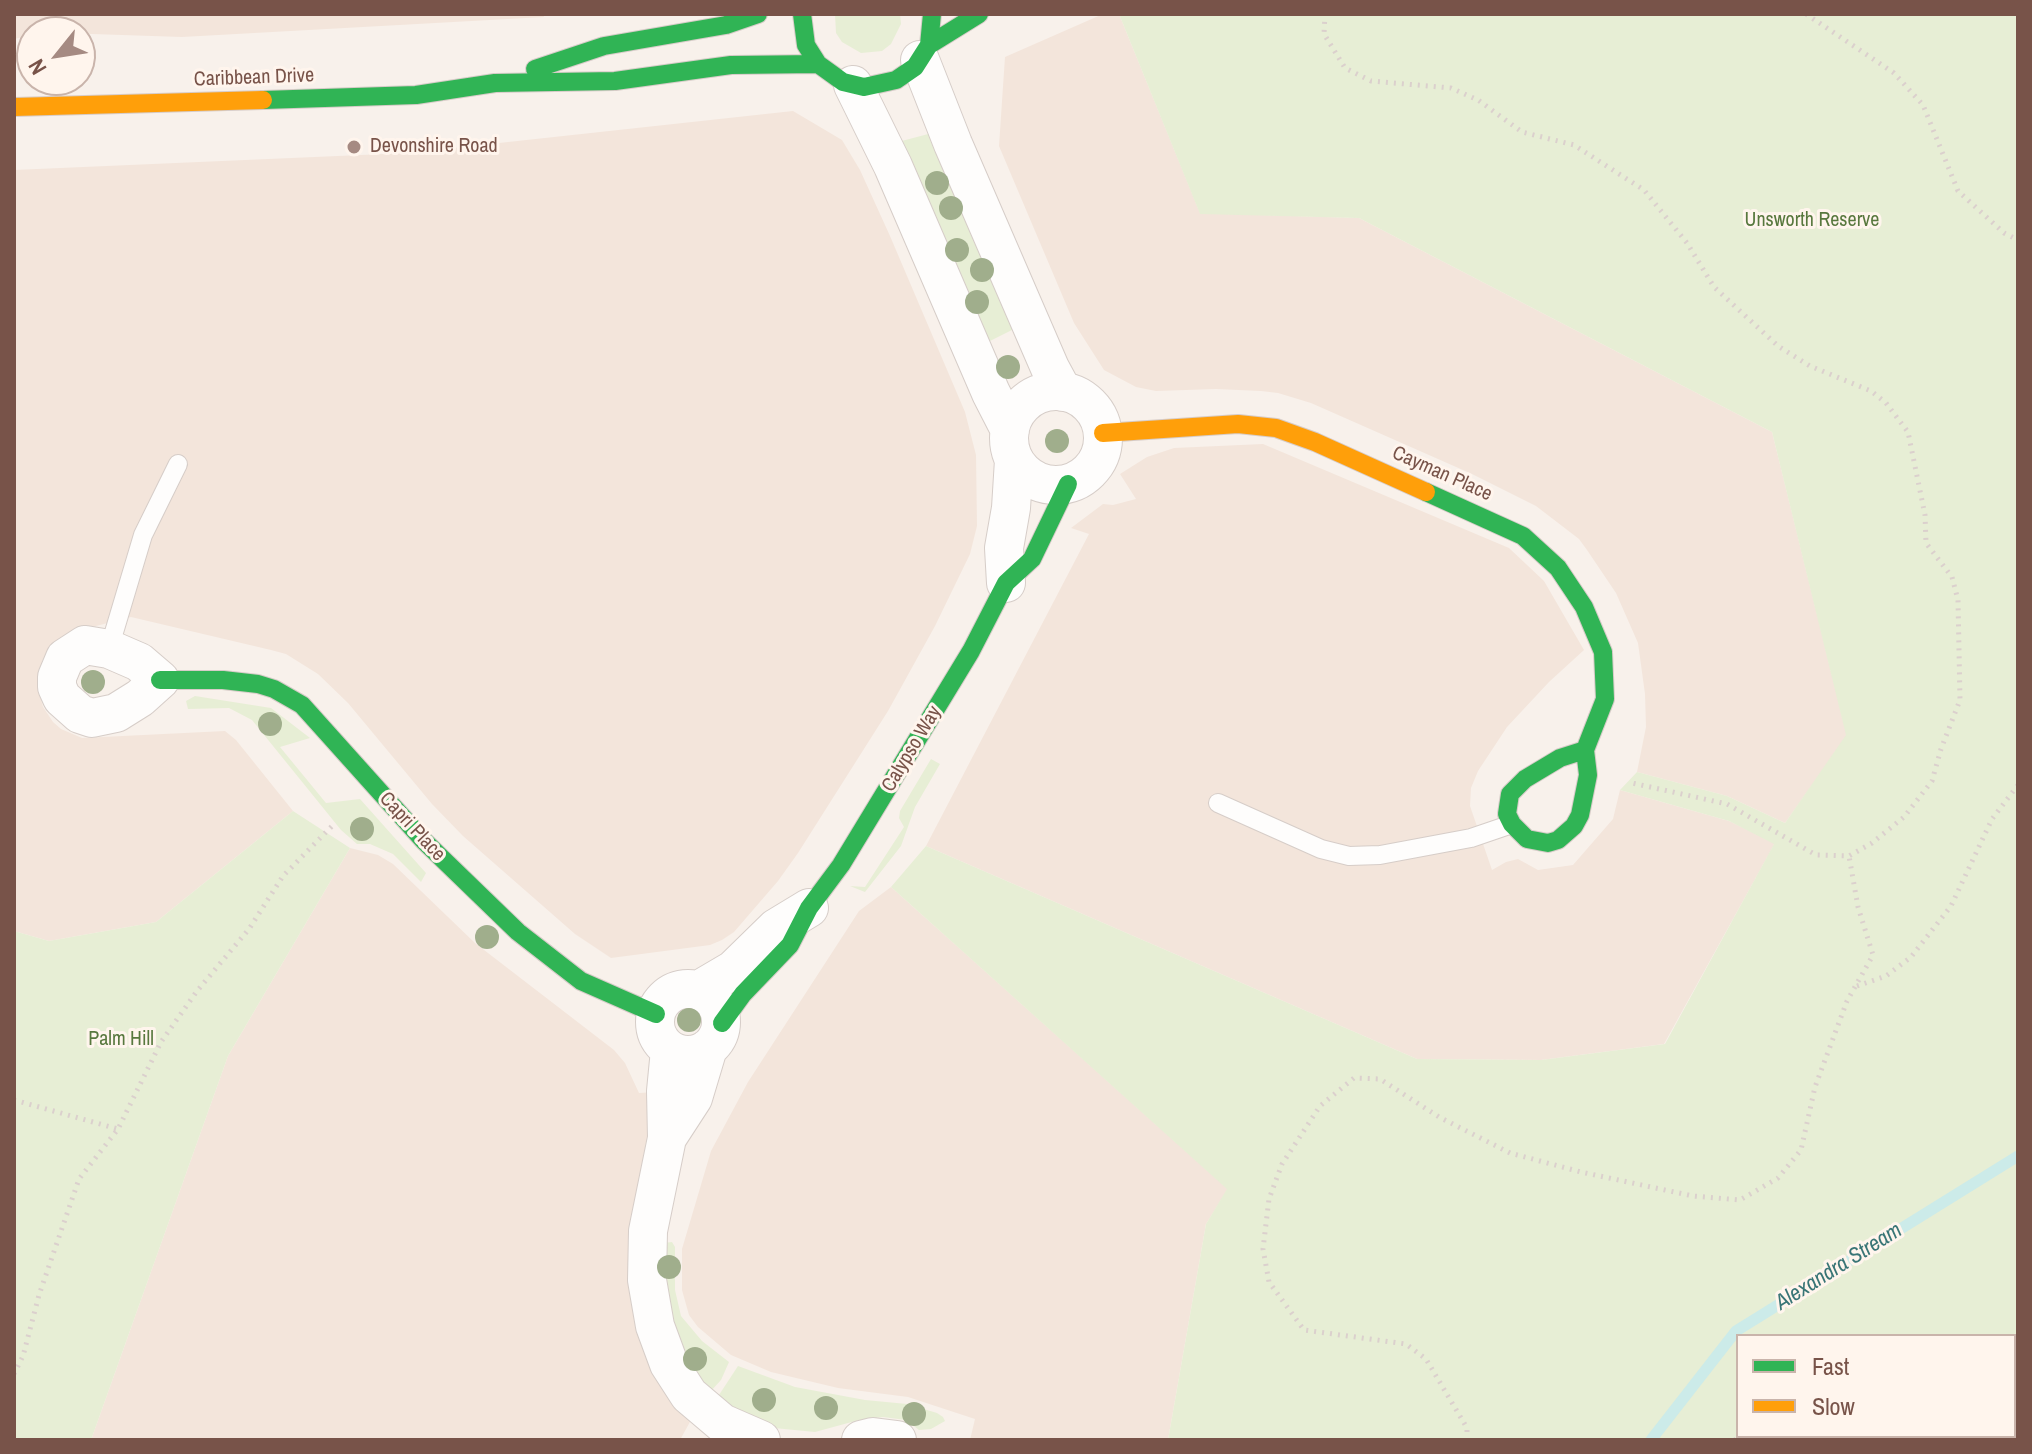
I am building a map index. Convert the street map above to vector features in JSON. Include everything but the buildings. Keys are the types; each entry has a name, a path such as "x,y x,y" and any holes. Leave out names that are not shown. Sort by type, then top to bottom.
{"street":[{"name":"Caribbean Drive","path":"495,83 604,46 726,25 758,14"},
{"path":"802,14 806,45 818,64 834,77 853,85 875,86 906,74 924,52 979,14"},
{"path":"932,14 924,52 959,158 1063,392"},
{"name":"Caribbean Drive","path":"14,107 416,95 495,83 615,81 731,65 818,64"},
{"path":"853,85 893,166 1012,445 1028,476 1047,485 1078,480 1095,465 1103,444 1101,423 1090,405 1073,394 1063,392 1043,393 1024,403 1013,420 1012,445 1011,508 1004,548 1006,583"},
{"name":"Cayman Place","path":"1103,433 1238,424 1276,428 1315,442 1523,536 1558,568 1596,632 1603,652 1605,699 1585,750 1588,775 1586,795 1580,815 1567,834 1558,840 1536,842 1527,839 1512,824"},
{"name":"Calypso Way","path":"667,1138 693,1098 715,1036 743,994 790,945 809,908 841,865 928,723 1006,583 1032,559 1068,484"},
{"path":"85,645 109,649 139,662 160,680 140,698 116,713 104,717 80,714 62,698 57,687 59,666 85,645"},
{"name":"Capri Place","path":"160,680 243,682 289,696 316,719 424,841 518,932 581,981 656,1014"},
{"path":"1512,824 1507,804 1517,786 1560,758 1585,750"},
{"name":"Calypso Way","path":"699,990 733,970 776,928 809,908"},
{"path":"689,988 699,990 709,995 716,1004 715,1036 689,1055 670,1050 657,1034 656,1014 668,995 689,988"},
{"name":"Calypso Way","path":"670,1050 666,1091 667,1138 648,1231 647,1280 655,1326 669,1364 689,1395 722,1423 761,1440"},
{"path":"861,1440 873,1437 897,1440"}],"lane":[{"path":"109,649 143,535 178,464"},
{"path":"1218,803 1321,849 1349,856 1380,855 1471,838 1512,824"}],"path":[{"path":"1325,14 1324,34 1345,68 1371,81 1451,88 1478,100 1522,132 1574,145 1644,190 1687,243 1701,271 1714,287 1778,346 1810,366 1871,391 1886,403 1908,432 1925,515 1926,543 1952,577 1958,600 1960,700 1932,781 1904,817 1849,856 1816,855 1727,804 1632,783"},
{"path":"1806,14 1894,73 1923,105 1958,191 2004,233 2018,240"},
{"path":"1855,987 1886,976 1911,957 1951,906 1992,819 2018,785"},
{"path":"14,1374 23,1356 39,1295 79,1179 118,1129 161,1042 197,991 249,929 283,876 332,826"},
{"path":"1467,1440 1467,1428 1426,1359 1406,1344 1304,1330 1269,1282 1263,1249 1269,1199 1282,1164 1320,1106 1354,1078 1380,1079 1439,1117 1510,1153 1693,1196 1740,1200 1778,1178 1801,1150 1815,1087 1847,1001 1873,955 1858,907 1849,856"},
{"path":"14,1100 118,1129"}],"shaded area":[{"path":"14,14 543,14 544,17 182,37 96,34 96,16 16,16 14,39"},
{"path":"1103,14 1119,14 1200,213 1359,218 1772,432 1847,736 1785,823 1727,796 1637,772 1646,727 1638,643 1616,593 1579,539 1536,506 1472,474 1311,403 1261,391 1156,391 1136,387 1104,370 1074,323 999,146 1005,57"},
{"path":"793,111 842,140 860,170 890,236 965,412 976,455 977,526 970,554 888,711 798,853 734,932 710,945 611,958 575,934 463,836 432,804 348,703 318,674 286,654 131,617 69,633 52,646 42,661 39,691 43,707 53,722 82,738 225,731 236,740 293,811 156,922 49,941 14,931 14,170 407,153"},
{"path":"1263,444 1509,548 1544,581 1584,650 1507,727 1478,771 1471,788 1470,806 1492,870 1518,859 1538,870 1573,865 1613,819 1620,790 1729,821 1775,843 1664,1044 1541,1060 1417,1059 926,846 1089,534 1071,528 1103,504 1113,505 1136,499 1120,474 1147,457 1174,448"},
{"path":"350,848 378,855 393,864 475,943 614,1050 625,1063 639,1093 655,1092 634,1209 630,1270 632,1305 649,1365 691,1420 680,1440 91,1440 228,1056"},
{"path":"891,887 1228,1189 1206,1224 1168,1440 970,1440 975,1419 908,1397 838,1388 771,1372 731,1355 698,1327 689,1315 682,1290 682,1249 711,1151 748,1082 859,911"}],"green space":[{"path":"835,14 900,14 901,24 891,44 882,51 861,53 842,42 836,33"},
{"name":"Unsworth Reserve","path":"1119,14 2018,14 2018,1440 1168,1440 1206,1224 1227,1189 891,887 926,846 1417,1059 1541,1060 1665,1044 1774,844 1729,821 1620,790 1637,772 1727,796 1785,823 1846,735 1772,432 1359,218 1200,214"},
{"path":"932,133 1016,328 986,343 898,142"},
{"path":"195,696 271,708 310,738 280,747 326,803 360,799 426,873 421,882 393,854 370,844 357,844 341,830 252,720 229,708 188,709 186,701"},
{"path":"931,759 940,764 915,807 901,846 865,892 850,886 865,887 904,827 899,818 900,811"},
{"name":"Palm Hill","path":"293,811 350,848 228,1056 91,1440 14,1440 14,931 49,941 156,922"},
{"path":"672,1242 675,1247 675,1290 681,1316 702,1341 729,1362 721,1380 710,1392 690,1369 666,1304 664,1243"},
{"path":"738,1366 795,1387 907,1404 937,1413 945,1421 931,1429 919,1430 906,1420 883,1417 815,1432 774,1428 761,1424 717,1398"}],"waterway":[{"name":"Alexandra Stream","path":"1651,1440 1736,1331 2018,1156"}],"traffic: fast":[{"path":"535,69 604,46 726,25 758,14"},
{"path":"802,14 806,45 818,64 843,82 864,87 896,80 915,67 929,45 932,14"},
{"path":"929,45 979,14"},
{"path":"263,100 416,95 495,83 615,81 731,65 818,64"},
{"path":"722,1023 743,994 790,945 809,908 841,865 971,651 1006,583 1032,559 1068,484"},
{"path":"1426,492 1523,536 1558,568 1584,607 1603,652 1605,699 1585,750 1588,775 1580,815 1574,826 1558,840 1548,843 1527,839 1507,814 1510,794 1525,779 1560,758 1585,750"},
{"path":"160,680 223,680 258,684 302,705 424,841 518,932 581,981 656,1014"}],"traffic: slow":[{"path":"14,107 263,100"},
{"path":"1103,433 1238,424 1276,428 1315,442 1426,492"}],"place":[{"name":"Devonshire Road","path":"354,147"}]}
